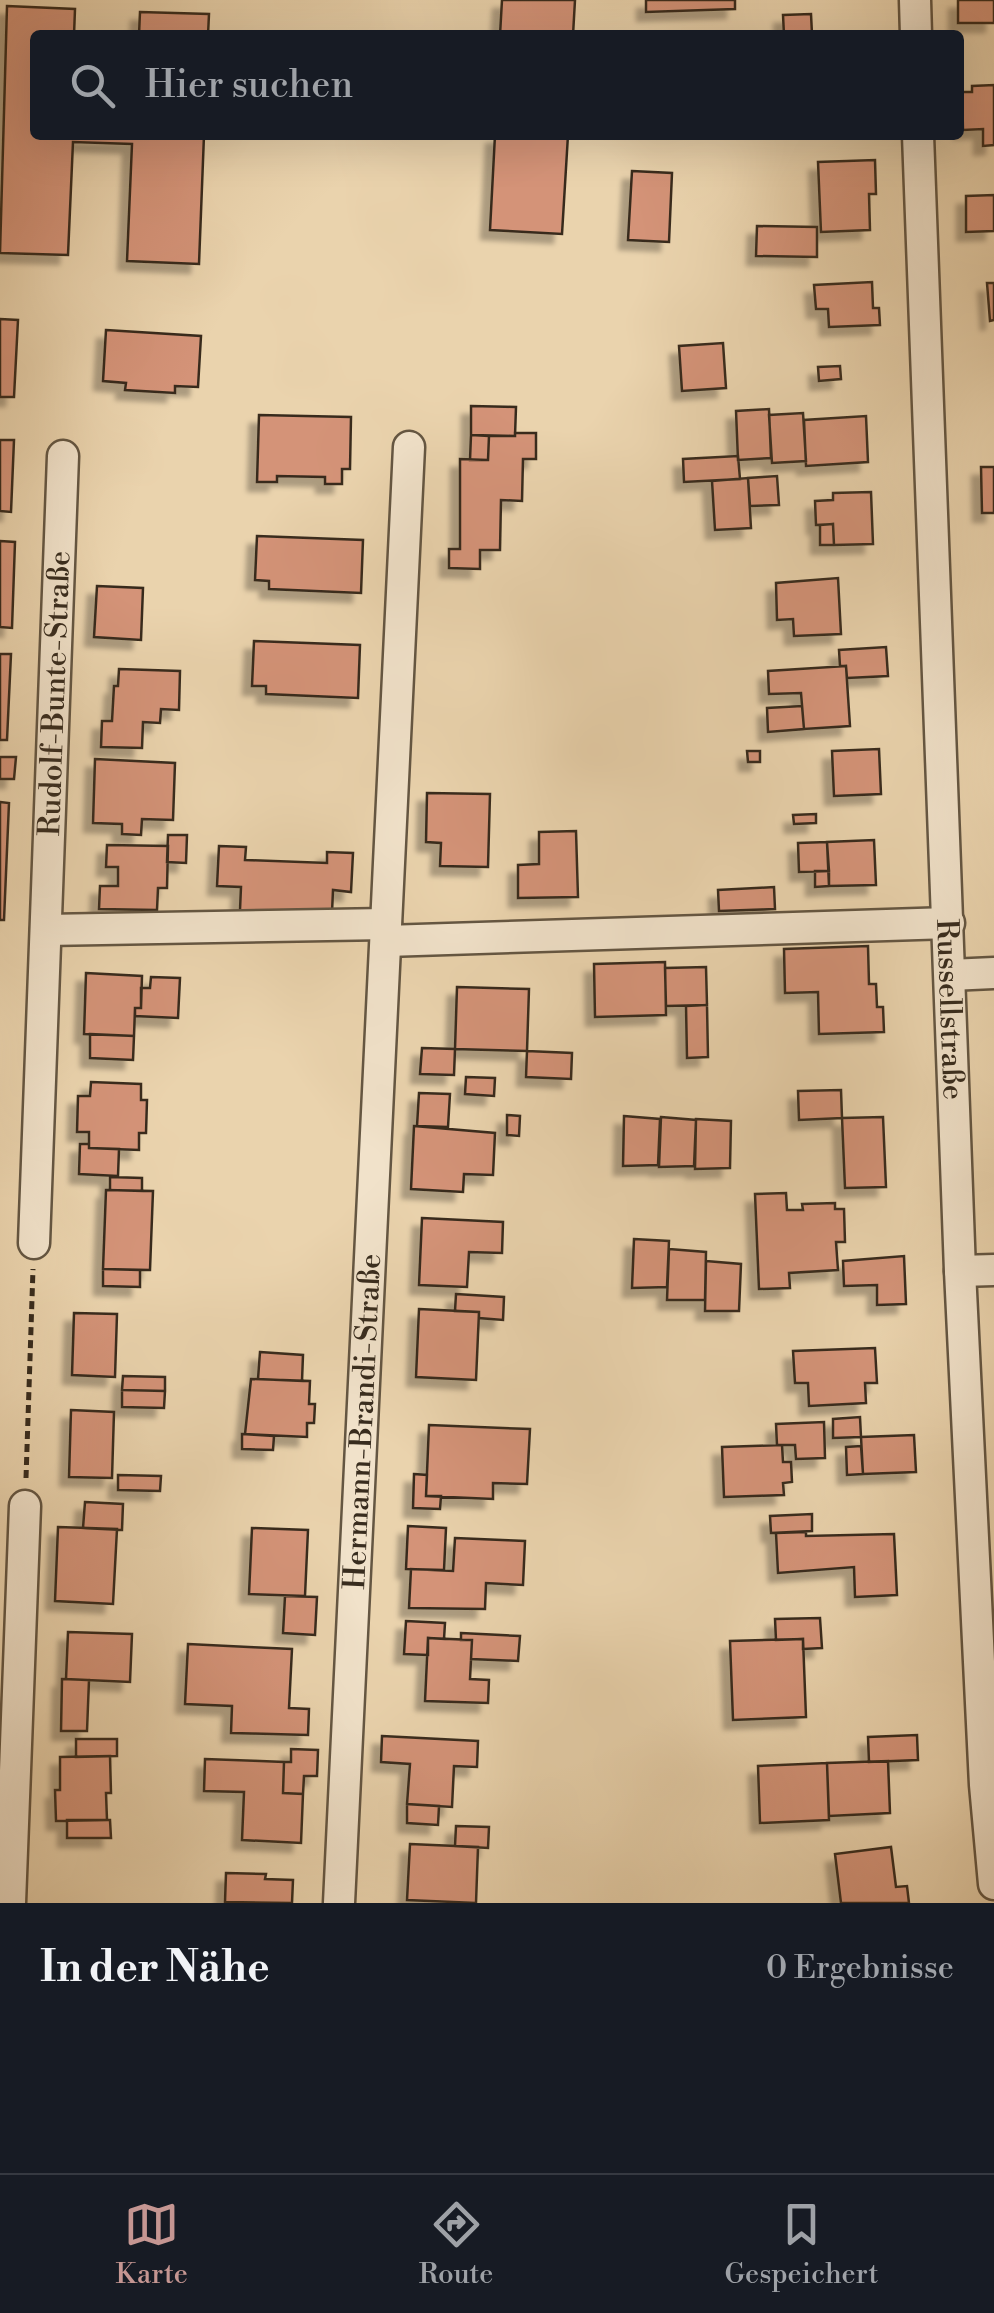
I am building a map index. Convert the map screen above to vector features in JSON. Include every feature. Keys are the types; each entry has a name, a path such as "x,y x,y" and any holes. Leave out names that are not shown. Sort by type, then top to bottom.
{"street":[{"path":"915,0 916,30"},
{"name":"Russellstraße","path":"918,140 960,1271 985,1785 993,1870"},
{"name":"Hermann-Brandi-Straße","path":"339,1903 409,448"},
{"name":"Rudolf-Bunte-Straße","path":"34,1243 63,456"},
{"path":"46,930 386,932 949,923"},
{"path":"950,975 994,973"},
{"path":"960,1271 994,1270"},
{"path":"10,1903 24,1506"}],"path":[{"path":"24,1506 34,1243"}],"building":[{"path":"502,0 575,0 573,30 500,30"},
{"path":"646,0 735,0 735,9 646,12"},
{"path":"958,0 994,0 994,23 958,23"},
{"path":"7,6 75,9 74,30 30,30 30,140 204,140 199,264 127,261 132,144 73,142 68,255 0,253"},
{"path":"140,12 209,14 208,30 139,30"},
{"path":"811,14 812,30 784,30 783,15"},
{"path":"994,85 994,145 983,146 983,129 964,130 964,92 972,92 972,86"},
{"path":"495,140 568,140 562,234 490,230"},
{"path":"875,160 876,194 869,194 870,230 821,232 818,162"},
{"path":"632,171 672,173 669,242 628,240"},
{"path":"994,195 994,231 966,232 966,196"},
{"path":"757,226 817,227 817,257 756,256"},
{"path":"872,282 873,308 879,308 880,325 829,327 828,309 816,309 814,285"},
{"path":"987,283 994,283 994,320 990,321"},
{"path":"0,319 18,320 14,397 0,397"},
{"path":"106,330 201,336 198,387 175,386 175,393 125,390 126,383 103,381"},
{"path":"723,343 726,388 682,391 679,346"},
{"path":"840,366 841,379 819,381 818,367"},
{"path":"471,406 516,407 515,436 471,435"},
{"path":"769,409 771,458 738,460 736,411"},
{"path":"803,413 806,461 772,463 769,415"},
{"path":"259,415 351,417 350,469 342,469 342,484 325,484 325,477 277,476 277,482 257,482"},
{"path":"866,416 868,462 806,466 804,420"},
{"path":"536,433 536,459 523,459 522,501 501,500 500,550 480,550 480,569 449,568 449,549 460,549 460,459 488,460 489,436"},
{"path":"471,435 489,436 488,460 470,460"},
{"path":"0,440 14,440 11,512 0,511"},
{"path":"738,456 740,479 684,482 683,459"},
{"path":"981,467 994,467 994,513 982,513"},
{"path":"777,476 779,505 750,506 748,478"},
{"path":"748,478 751,528 715,530 712,481"},
{"path":"871,492 873,544 834,545 833,524 816,525 815,501 833,500 833,493"},
{"path":"833,524 834,545 820,545 820,525"},
{"path":"257,536 363,540 361,593 269,589 269,581 255,580"},
{"path":"0,541 15,542 12,628 0,627"},
{"path":"838,578 841,634 794,636 793,619 777,620 776,583"},
{"path":"97,586 143,588 141,640 94,637"},
{"path":"254,641 360,645 358,698 266,694 266,686 252,686"},
{"path":"886,647 888,676 847,678 846,666 840,666 839,650"},
{"path":"0,654 11,654 7,740 0,740"},
{"path":"846,666 850,726 804,729 801,693 769,694 768,671"},
{"path":"119,669 180,671 179,710 161,709 160,723 143,722 142,748 101,747 102,721 112,721"},
{"path":"802,706 804,729 768,732 767,708"},
{"path":"879,749 881,794 834,796 832,751"},
{"path":"747,751 760,751 760,762 748,762"},
{"path":"0,757 16,757 14,779 0,779"},
{"path":"95,759 175,763 173,820 142,819 141,835 122,834 122,824 93,823"},
{"path":"427,793 490,794 488,867 440,866 441,843 426,842"},
{"path":"0,802 9,803 4,920 0,920"},
{"path":"816,814 816,823 794,824 793,815"},
{"path":"576,831 578,897 518,898 518,865 539,864 539,832"},
{"path":"168,835 187,835 186,863 167,862"},
{"path":"874,840 876,885 829,886 827,842"},
{"path":"827,842 829,871 799,872 798,843"},
{"path":"107,845 168,846 167,888 158,888 157,910 99,909 100,886 118,886 118,867 106,867"},
{"path":"219,846 246,847 245,860 327,863 327,852 353,853 351,892 333,890 332,913 240,910 241,887 217,886"},
{"path":"815,871 829,871 829,886 815,887"},
{"path":"774,887 775,909 719,911 718,890"},
{"path":"868,946 869,984 876,984 877,1007 883,1007 884,1032 819,1034 818,992 785,993 784,949"},
{"path":"665,962 666,1015 595,1017 594,964"},
{"path":"706,967 707,1005 666,1006 665,968"},
{"path":"86,973 142,976 141,1008 135,1008 134,1036 84,1034"},
{"path":"151,977 180,978 178,1018 135,1016 135,1008 141,1008 141,988 150,988"},
{"path":"457,987 529,989 527,1051 455,1049"},
{"path":"707,1005 708,1057 687,1058 686,1006"},
{"path":"90,1034 134,1036 133,1060 90,1058"},
{"path":"422,1048 455,1049 454,1075 420,1074"},
{"path":"527,1051 572,1053 571,1079 526,1077"},
{"path":"466,1077 495,1078 494,1096 465,1094"},
{"path":"91,1082 141,1084 141,1100 147,1100 146,1133 139,1133 139,1150 89,1148 89,1132 77,1132 78,1096 90,1096"},
{"path":"841,1090 842,1118 799,1120 798,1091"},
{"path":"419,1093 450,1094 448,1127 417,1126"},
{"path":"507,1115 520,1116 519,1136 507,1135"},
{"path":"624,1116 660,1119 658,1165 623,1166"},
{"path":"661,1117 696,1120 694,1166 659,1167"},
{"path":"883,1117 886,1187 845,1188 842,1118"},
{"path":"696,1119 731,1121 730,1168 695,1169"},
{"path":"414,1126 495,1133 493,1175 464,1174 463,1192 411,1189"},
{"path":"80,1144 119,1149 118,1176 79,1174"},
{"path":"110,1177 142,1178 142,1191 110,1190"},
{"path":"106,1190 153,1191 150,1270 103,1269"},
{"path":"786,1193 787,1210 803,1210 802,1204 835,1203 835,1209 844,1209 845,1242 836,1242 838,1270 789,1273 790,1288 759,1289 755,1194"},
{"path":"422,1218 503,1222 502,1253 469,1252 467,1287 419,1285"},
{"path":"634,1239 669,1241 667,1287 632,1288"},
{"path":"669,1249 706,1252 705,1300 667,1300"},
{"path":"904,1256 906,1304 877,1305 877,1285 844,1286 843,1261"},
{"path":"706,1261 741,1264 739,1311 705,1311"},
{"path":"103,1269 140,1270 140,1287 103,1286"},
{"path":"456,1294 504,1297 503,1320 479,1318 479,1312 455,1311"},
{"path":"419,1309 479,1312 476,1380 416,1377"},
{"path":"74,1313 117,1314 115,1377 72,1375"},
{"path":"875,1348 877,1383 865,1383 866,1403 809,1406 808,1383 795,1383 793,1351"},
{"path":"260,1352 303,1355 302,1381 258,1379"},
{"path":"123,1376 165,1377 165,1391 122,1390"},
{"path":"251,1379 310,1381 309,1404 315,1404 314,1423 307,1423 307,1437 245,1434"},
{"path":"122,1390 165,1391 164,1408 122,1407"},
{"path":"71,1410 114,1412 112,1478 69,1477"},
{"path":"860,1417 861,1437 833,1438 833,1419"},
{"path":"824,1422 825,1458 796,1459 795,1445 777,1445 776,1424"},
{"path":"429,1425 530,1429 527,1484 493,1483 493,1499 426,1496"},
{"path":"242,1434 274,1436 273,1450 242,1449"},
{"path":"914,1435 916,1472 863,1474 861,1437"},
{"path":"782,1445 783,1462 791,1462 792,1482 783,1483 784,1495 724,1497 722,1447"},
{"path":"861,1446 863,1474 847,1475 846,1447"},
{"path":"414,1474 427,1475 426,1496 441,1496 440,1509 413,1508"},
{"path":"118,1475 161,1476 160,1491 118,1490"},
{"path":"85,1502 123,1504 122,1530 83,1528"},
{"path":"812,1514 812,1531 771,1533 770,1516"},
{"path":"408,1526 446,1528 444,1570 406,1569"},
{"path":"58,1527 117,1529 113,1604 55,1601"},
{"path":"252,1528 308,1530 305,1596 249,1594"},
{"path":"806,1532 806,1536 894,1534 897,1595 855,1597 854,1567 778,1573 776,1533"},
{"path":"455,1538 525,1541 523,1585 486,1583 485,1609 409,1608 411,1569 453,1571"},
{"path":"285,1596 317,1597 315,1635 283,1633"},
{"path":"820,1618 822,1648 803,1649 803,1639 776,1640 775,1619"},
{"path":"406,1621 445,1623 444,1639 428,1638 428,1655 404,1654"},
{"path":"68,1632 132,1634 130,1682 66,1679"},
{"path":"461,1633 520,1636 518,1661 471,1659 472,1640 461,1640"},
{"path":"428,1638 472,1640 470,1679 489,1680 488,1703 425,1701"},
{"path":"803,1639 806,1717 733,1720 730,1641"},
{"path":"188,1644 292,1649 289,1708 309,1709 308,1735 231,1733 232,1706 185,1704"},
{"path":"62,1679 89,1680 87,1731 61,1731"},
{"path":"917,1735 918,1760 869,1762 868,1737"},
{"path":"382,1736 478,1741 477,1767 454,1766 452,1807 407,1804 410,1764 381,1762"},
{"path":"76,1739 117,1739 117,1756 76,1757"},
{"path":"291,1749 318,1750 317,1776 304,1776 303,1794 283,1793 284,1762 291,1762"},
{"path":"110,1756 107,1820 56,1821 60,1757"},
{"path":"205,1759 284,1762 283,1793 303,1794 301,1843 242,1840 244,1792 204,1791"},
{"path":"888,1761 890,1813 829,1816 827,1763"},
{"path":"827,1763 829,1820 760,1823 758,1766"},
{"path":"407,1804 439,1806 438,1825 407,1823"},
{"path":"67,1820 110,1820 111,1838 67,1838"},
{"path":"456,1826 489,1827 488,1848 455,1846"},
{"path":"410,1844 478,1847 476,1903 407,1900"},
{"path":"891,1847 896,1887 907,1886 909,1903 841,1903 835,1854"},
{"path":"226,1873 266,1874 265,1879 293,1880 292,1903 225,1902"}]}
